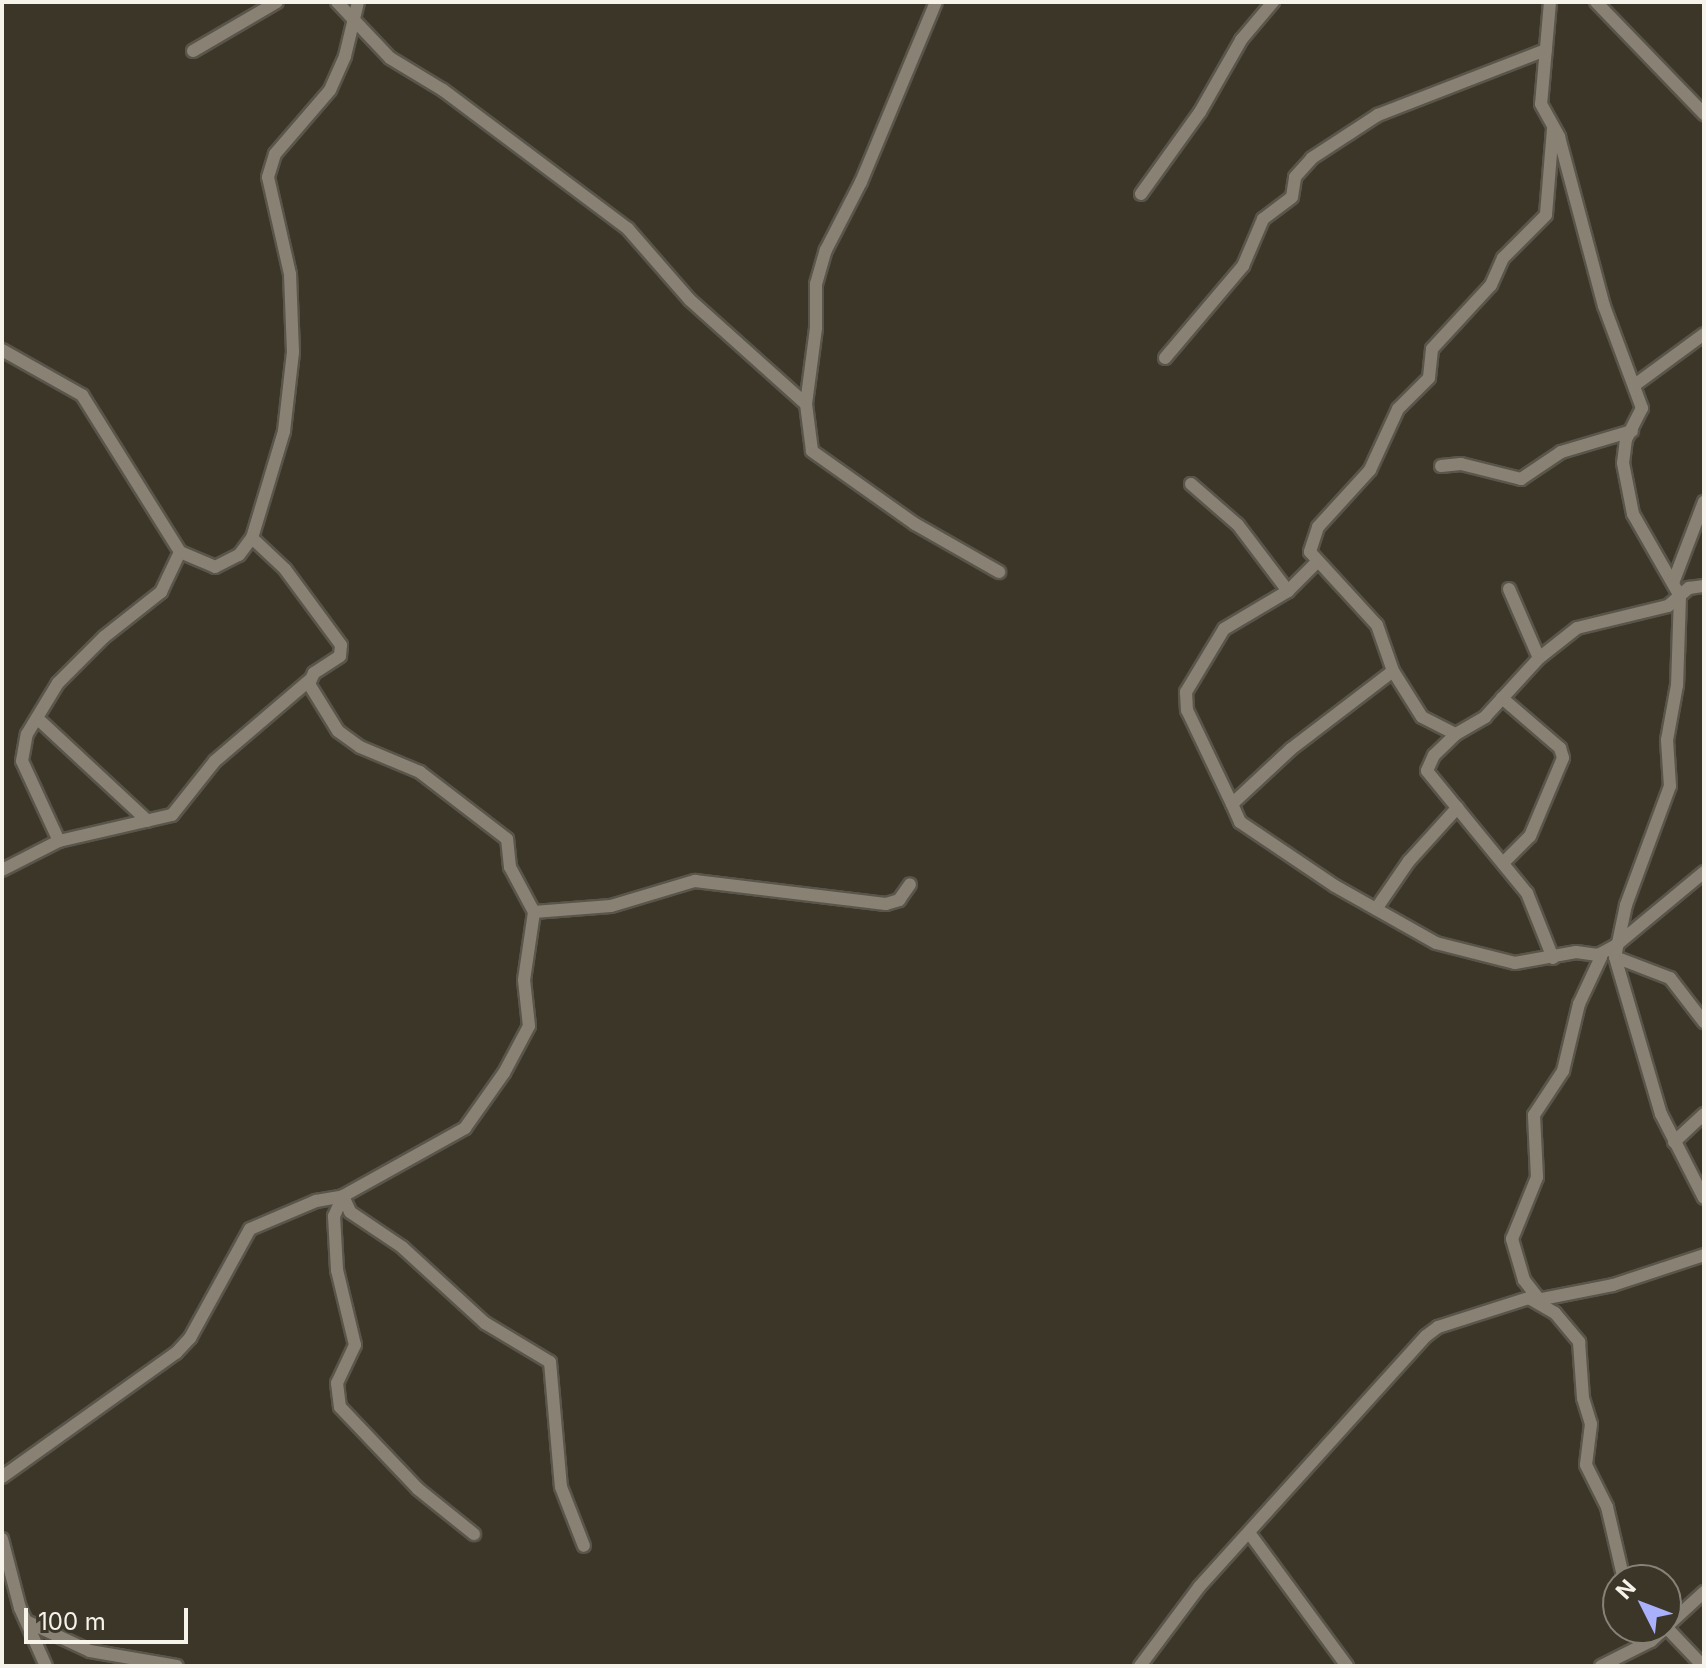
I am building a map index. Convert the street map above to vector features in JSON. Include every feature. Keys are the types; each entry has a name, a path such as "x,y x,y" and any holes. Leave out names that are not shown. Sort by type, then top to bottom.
{"street":[{"path":"193,51 277,2"},
{"path":"337,2 390,58 443,90 628,229 690,300 806,404"},
{"path":"174,573 203,564 229,563 252,538 284,431 293,352 290,274 268,177 275,154 330,90 354,23 358,2"},
{"path":"936,2 861,182 826,250 816,284 816,328 806,404 812,451 915,524 999,572"},
{"path":"1141,194 1200,112 1241,40 1273,2"},
{"path":"1550,2 1541,104 1553,129 1604,306 1636,384 1642,416 1632,431 1623,463 1633,514 1680,596 1677,685 1667,740 1670,786 1607,954 1579,1004 1563,1071 1533,1120 1537,1177 1512,1239 1524,1280 1579,1342 1582,1391 1591,1424 1586,1465 1607,1507 1620,1564"},
{"path":"1597,2 1704,114"},
{"path":"1165,358 1243,266 1263,219 1292,197 1295,177 1312,158 1378,115 1546,50"},
{"path":"1456,734 1422,717 1393,671 1377,625 1318,561 1310,542 1318,527 1381,453 1398,409 1429,378 1432,349 1491,285 1503,258 1546,215 1553,129"},
{"path":"1636,384 1704,334"},
{"path":"2,350 82,395 180,552 203,564"},
{"path":"1441,466 1461,464 1521,479 1561,452 1632,431"},
{"path":"1191,484 1238,525 1288,591"},
{"path":"1673,583 1704,502"},
{"path":"2,870 59,841 148,821 181,809 215,761 340,656 341,645 285,569 252,538"},
{"path":"59,841 22,761 21,748 58,683 104,637 142,611 174,573 180,552"},
{"path":"1318,561 1288,591 1224,629 1186,692 1187,710 1240,822 1376,909 1436,943 1490,960 1515,963 1607,954 1670,978 1704,1022"},
{"path":"1553,958 1527,893 1427,771 1434,755 1456,734 1485,717 1539,658 1577,628 1668,606 1680,596 1704,586"},
{"path":"1509,589 1539,658"},
{"path":"1232,804 1291,749 1393,671"},
{"path":"2,1477 176,1353 190,1338 250,1229 316,1201 343,1196 465,1128 504,1073 529,1026 524,980 534,912 510,867 507,839 420,772 360,747 338,731 314,699 310,680"},
{"path":"1502,698 1560,748 1563,758 1530,836 1504,862"},
{"path":"37,718 148,821"},
{"path":"1376,909 1416,852 1457,808"},
{"path":"1607,954 1704,872"},
{"path":"534,912 611,906 695,881 886,904 899,900 910,884"},
{"path":"1607,954 1674,1142 1704,1198"},
{"path":"1674,1142 1704,1114"},
{"path":"343,1196 334,1216 337,1270 355,1345 337,1383 340,1407 418,1489 474,1534"},
{"path":"343,1196 350,1212 402,1247 485,1323 550,1362 561,1487 584,1546"},
{"path":"1140,1666 1199,1587 1426,1336 1449,1323 1529,1298 1613,1285 1704,1255"},
{"path":"1250,1534 1347,1666"},
{"path":"2,1539 28,1622 46,1666"},
{"path":"1682,1612 1704,1592"},
{"path":"28,1622 90,1651 177,1666"},
{"path":"1601,1666 1645,1644"},
{"path":"1682,1644 1703,1666"}]}
